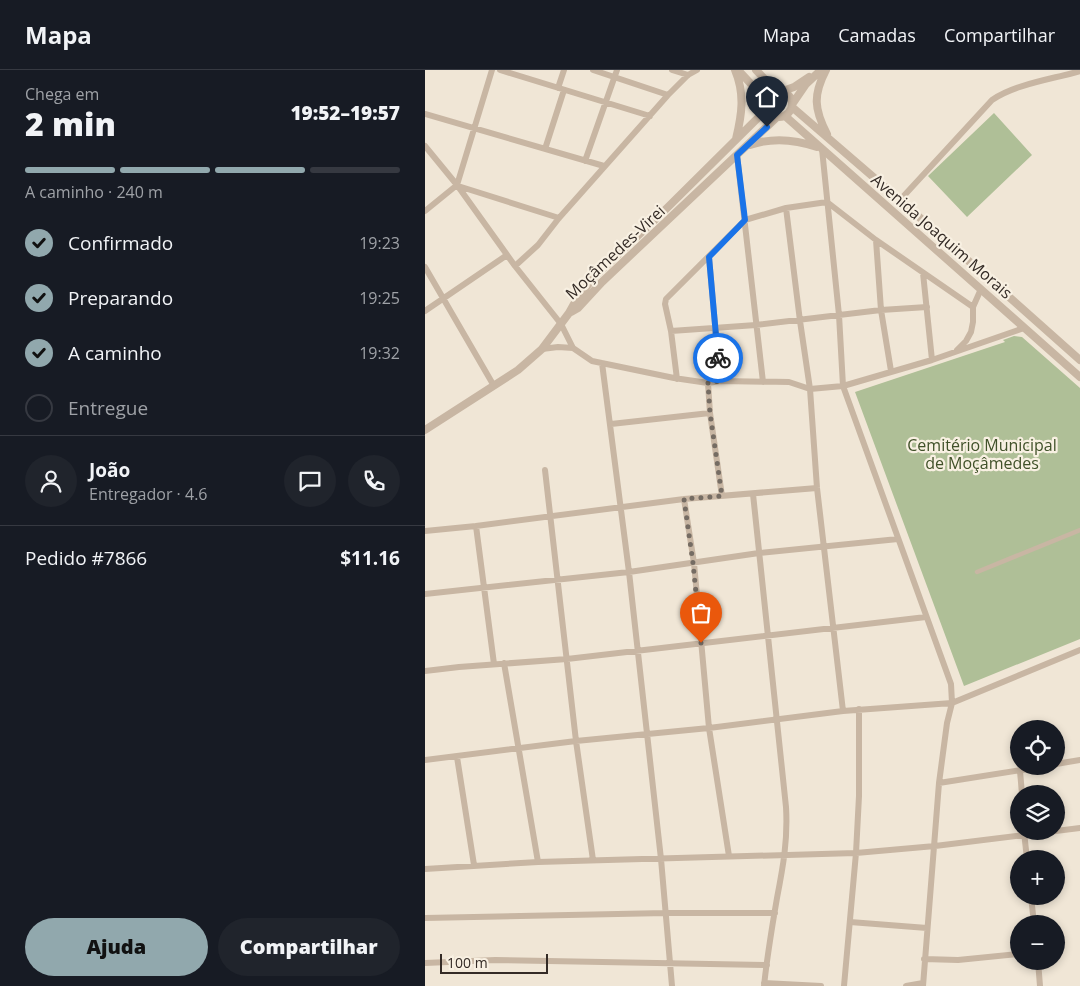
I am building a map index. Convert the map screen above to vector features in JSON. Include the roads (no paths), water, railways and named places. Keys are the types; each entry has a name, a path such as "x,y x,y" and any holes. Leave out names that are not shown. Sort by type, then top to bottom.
{"street":[{"path":"425,212 457,185 492,70"},
{"path":"499,70 649,116"},
{"path":"545,149 561,89 564,70"},
{"path":"593,70 616,73 668,95"},
{"path":"671,70 689,72 697,70"},
{"path":"737,70 766,100 769,113 781,117 819,70"},
{"path":"736,140 742,103 737,70"},
{"path":"756,70 780,91 790,96 792,105"},
{"path":"766,100 770,94 804,81 819,70"},
{"path":"826,70 818,90 816,102 818,117 829,138"},
{"path":"900,200 996,97 1015,88 1080,71"},
{"path":"515,266 538,245 604,166 689,72"},
{"path":"585,161 616,73"},
{"name":"Avenida Joaquim Morais","path":"792,105 1080,360"},
{"name":"Moçâmedes-Virei","path":"569,313 593,278 767,109"},
{"path":"425,114 604,166"},
{"name":"Moçâmedes-Virei","path":"569,313 578,308 602,282 737,155 781,117"},
{"name":"Avenida Joaquim Morais","path":"781,117 822,149 1080,377"},
{"path":"746,147 761,142 785,139 801,141 822,149 839,315 843,386 948,675 952,703 947,723 939,783 923,984 906,986"},
{"path":"425,146 457,185 515,266 561,324 573,348 591,361 708,383 720,381 789,382 810,389 843,386 932,360 1024,328"},
{"path":"737,155 763,382"},
{"path":"457,185 559,218"},
{"path":"677,378 671,331 665,304 666,299 745,220 786,208 827,202 876,240 973,307"},
{"path":"786,208 810,389 817,488 843,710"},
{"path":"876,240 881,310 891,371"},
{"path":"425,311 507,255"},
{"path":"709,257 720,381"},
{"path":"425,267 494,386"},
{"path":"923,273 932,360"},
{"path":"957,351 971,332 973,307 981,289"},
{"path":"671,331 800,321 881,310 927,307"},
{"path":"425,430 518,370 542,349 569,313"},
{"path":"542,349 573,348"},
{"path":"603,363 619,506 629,572 661,859 672,986"},
{"path":"708,383 710,413 722,496"},
{"path":"611,424 710,413"},
{"path":"545,470 576,741 593,860"},
{"path":"425,531 550,517 619,506 817,488"},
{"path":"753,494 787,831 764,984 821,986"},
{"path":"684,499 693,563 709,728 729,856"},
{"path":"476,526 494,664"},
{"path":"977,572 1080,530"},
{"path":"425,594 629,572 759,554 898,539"},
{"path":"425,671 567,659 926,617"},
{"path":"425,760 576,741 709,728 843,710 952,703 1080,650"},
{"path":"504,663 538,862"},
{"path":"844,986 856,853 860,777 859,709"},
{"path":"457,756 474,865"},
{"path":"1065,762 1080,760"},
{"path":"939,783 1010,773"},
{"path":"1065,829 1080,828"},
{"path":"425,869 538,862 856,853 935,846 1010,835"},
{"path":"425,918 665,913 775,913"},
{"path":"850,922 927,928"},
{"path":"924,959 958,960 1010,955"},
{"path":"425,963 495,960 767,965"},
{"path":"1039,970 1040,986"}],"park label":[{"name":"Cemitério Municipal de Moçâmedes","path":"982,454"}]}
